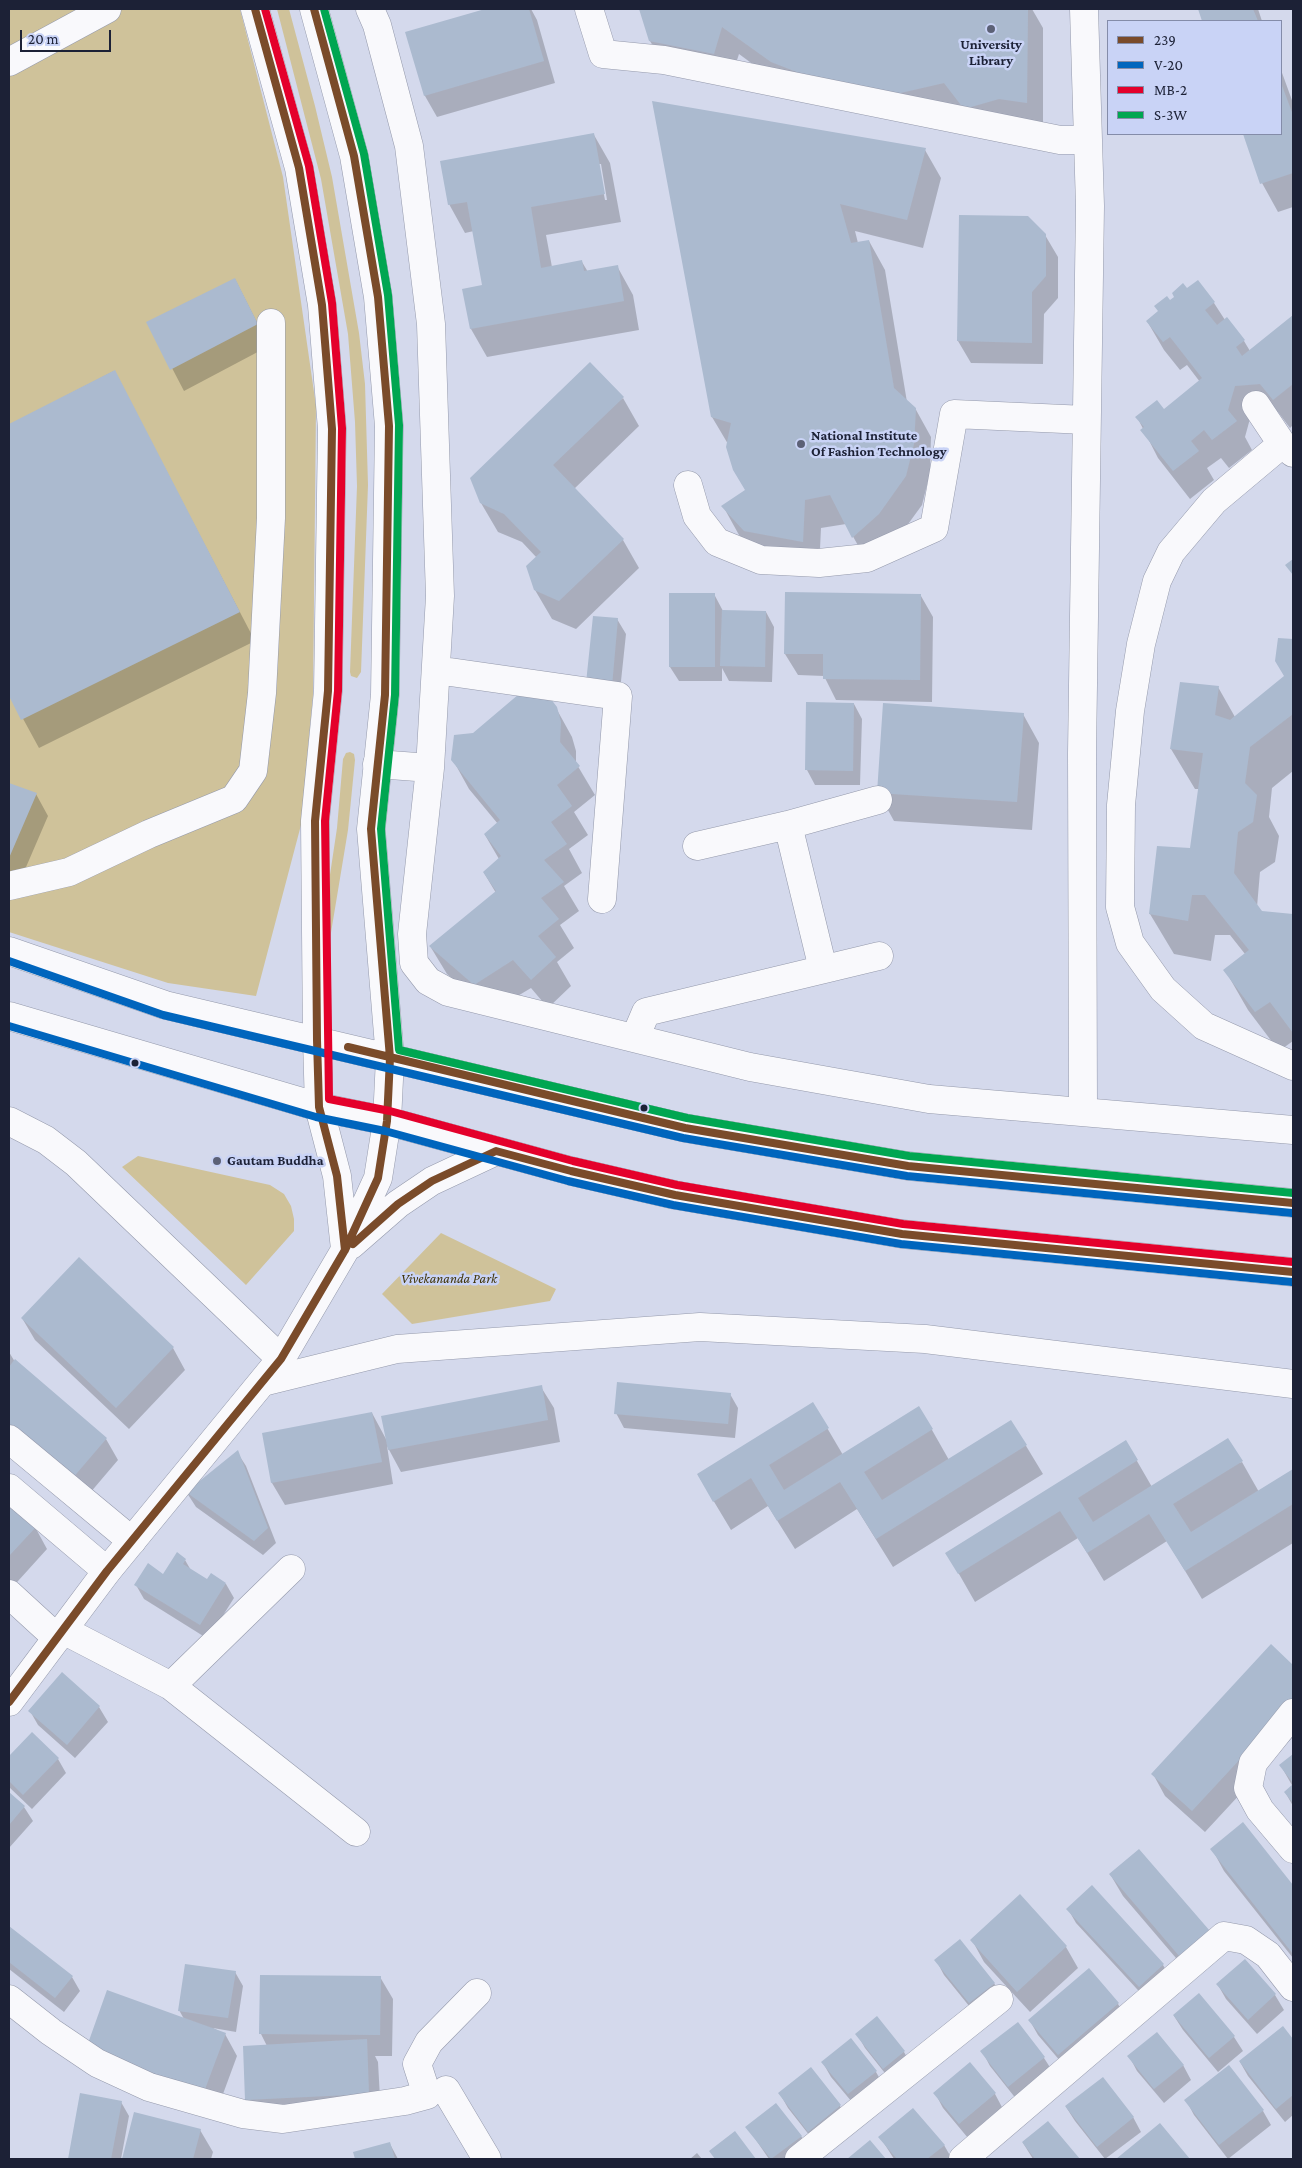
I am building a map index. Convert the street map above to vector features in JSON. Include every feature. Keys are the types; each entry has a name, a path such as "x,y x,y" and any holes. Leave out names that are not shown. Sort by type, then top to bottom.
{"main road":[{"path":"9,62 107,9"},
{"path":"255,9 299,168 322,305 332,429 328,691 315,822 317,1040 319,1107 337,1176 345,1250"},
{"path":"9,1702 107,1570 281,1359 345,1250 378,1178 387,1122 390,1058 371,829 385,695 389,426 378,297 354,156 314,9"},
{"path":"370,9 377,25 409,146 431,324 440,596 430,768 412,934 414,963 428,981 448,992 750,1068 929,1099 1293,1128"},
{"path":"589,9 603,54 664,60 1060,140 1088,140"},
{"path":"1083,1111 1082,753 1090,206 1084,9"},
{"path":"9,886 69,872 148,834 234,799 253,771 262,694 271,518 270,323"},
{"path":"1256,405 1288,449 1214,501 1171,552 1157,581 1141,644 1126,753 1121,805 1120,906 1130,944 1163,989 1204,1026 1293,1066"},
{"path":"688,485 697,516 716,542 761,560 820,563 867,558 934,528 954,414 1086,420"},
{"path":"436,670 618,696 602,899"},
{"path":"1082,753 1126,753"},
{"path":"377,764 430,768"},
{"path":"697,846 788,825 878,800"},
{"path":"788,825 823,969"},
{"path":"9,951 165,1006 317,1040 685,1128 908,1166 1293,1203"},
{"path":"635,1038 646,1012 879,956"},
{"path":"9,1016 319,1107 387,1122 571,1171 675,1195 902,1234 1293,1272"},
{"path":"9,1121 46,1140 76,1163 281,1359"},
{"path":"345,1250 398,1204 432,1181 496,1151"},
{"path":"263,1382 398,1349 700,1327 925,1339 1293,1384"},
{"path":"9,1439 132,1541"},
{"path":"9,1488 107,1570"},
{"path":"171,1686 291,1569"},
{"path":"9,1594 60,1634 171,1686 356,1832"},
{"path":"1293,1714 1253,1763 1248,1788 1260,1810 1293,1849"},
{"path":"963,2159 1224,1936 1246,1940 1268,1955 1293,1987"},
{"path":"9,1999 51,2032 97,2062 149,2087 243,2114 283,2119 405,2101 428,2095 417,2064 429,2042 477,1992"},
{"path":"799,2159 999,1999"},
{"path":"446,2090 488,2159"}],"green space":[{"path":"9,9 240,9 283,177 316,406 313,695 301,825 256,996 168,983 9,932"},
{"path":"277,9 289,9 315,106 332,177 359,333 365,384 368,485 361,672 357,678 351,676 350,672 357,486 355,422 348,334 321,179"},
{"path":"346,753 354,754 355,760 348,830 318,1011 325,908 337,828 343,759"},
{"path":"138,1156 270,1185 284,1194 291,1206 294,1231 246,1285 122,1167"},
{"name":"Vivekananda Park","path":"441,1233 556,1289 550,1301 412,1324 382,1294"}],"building":[{"path":"485,9 529,9 544,61 424,96 405,32"},
{"path":"639,9 1028,9 1027,103 999,99 964,109 944,83 896,94 820,81 771,62 722,27 714,54 649,41"},
{"path":"1198,9 1253,9 1258,20 1202,20"},
{"path":"1282,86 1293,115 1293,173 1260,184 1243,135 1282,135"},
{"path":"652,101 926,148 907,220 840,204 851,243 869,240 894,388 916,408 914,444 906,476 879,514 852,538 830,495 805,500 803,542 744,531 721,506 745,490 733,470 726,447 731,423 711,417"},
{"path":"594,133 605,194 531,207 541,268 582,260 584,271 618,265 624,301 470,329 462,289 482,285 467,202 448,205 440,161"},
{"path":"959,215 1028,216 1046,234 1046,276 1032,292 1032,343 957,341"},
{"path":"235,278 258,324 170,370 146,322"},
{"path":"1198,280 1215,302 1205,310 1217,325 1227,317 1245,340 1236,347 1242,356 1293,315 1293,384 1273,400 1260,384 1235,386 1228,410 1237,421 1212,440 1204,430 1191,441 1199,451 1173,471 1140,430 1144,427 1135,417 1157,400 1164,409 1202,378 1170,337 1163,342 1146,321 1158,311 1154,306 1167,296 1170,300 1174,297 1172,293 1183,283 1187,288"},
{"path":"590,362 624,397 553,465 624,539 559,601 534,590 526,566 541,552 504,514 480,503 470,478"},
{"path":"115,370 240,612 21,720 9,696 9,424"},
{"path":"1293,559 1293,575 1285,565"},
{"path":"785,592 921,594 920,680 823,679 823,654 784,654"},
{"path":"669,593 715,593 715,667 669,667"},
{"path":"722,610 766,611 765,667 720,666"},
{"path":"593,616 618,618 612,686 586,683"},
{"path":"1278,638 1293,639 1293,714 1250,747 1245,783 1257,795 1253,822 1238,832 1234,873 1262,911 1293,914 1293,1033 1270,1002 1255,1012 1223,970 1249,950 1205,895 1192,895 1188,921 1149,914 1157,846 1190,848 1203,753 1170,749 1180,682 1219,686 1215,715 1230,720 1284,676 1275,661"},
{"path":"519,694 547,694 557,707 561,722 560,742 580,766 557,785 572,806 551,822 567,844 544,860 564,882 541,898 559,919 538,936 556,957 531,980 513,960 474,985 429,946 496,891 483,872 501,856 484,834 500,820 451,760 454,735 473,733"},
{"path":"806,702 854,703 853,771 805,770"},
{"path":"883,703 1024,713 1017,802 877,793"},
{"path":"9,783 37,793 9,858"},
{"path":"79,1257 174,1347 116,1408 21,1318"},
{"path":"15,1359 107,1438 71,1480 9,1426 9,1367"},
{"path":"617,1382 731,1393 728,1424 614,1414"},
{"path":"542,1385 548,1420 388,1450 381,1416"},
{"path":"813,1402 829,1428 769,1465 784,1490 919,1406 933,1429 864,1472 882,1500 1011,1420 1027,1445 876,1539 840,1482 777,1521 751,1478 713,1502 697,1474"},
{"path":"372,1412 382,1462 271,1483 262,1433"},
{"path":"1228,1438 1243,1461 1173,1504 1191,1532 1293,1469 1293,1504 1185,1571 1149,1514 1087,1553 1060,1511 958,1574 945,1553 1126,1440 1138,1460 1078,1498 1093,1522"},
{"path":"238,1450 268,1528 254,1541 186,1492"},
{"path":"9,1502 36,1527 9,1556"},
{"path":"177,1552 186,1559 183,1564 207,1579 211,1573 226,1583 200,1625 134,1585 148,1563 163,1574"},
{"path":"1271,1644 1293,1665 1293,1702 1192,1811 1151,1774"},
{"path":"62,1672 100,1706 67,1745 28,1711"},
{"path":"32,1732 59,1758 23,1795 9,1781 9,1756"},
{"path":"1293,1754 1293,1783 1279,1765"},
{"path":"1293,1784 1293,1803 1284,1792"},
{"path":"9,1792 25,1806 9,1825"},
{"path":"1243,1822 1293,1885 1293,1954 1210,1849"},
{"path":"1139,1849 1210,1931 1180,1957 1109,1874"},
{"path":"1092,1885 1164,1964 1139,1987 1066,1909"},
{"path":"1020,1894 1067,1946 1017,1992 970,1940"},
{"path":"9,1926 73,1976 55,1998 9,1962"},
{"path":"960,1939 995,1983 969,2003 934,1960"},
{"path":"1245,1959 1276,1994 1248,2020 1216,1984"},
{"path":"185,1964 236,1971 228,2018 178,2011"},
{"path":"1089,1968 1119,2003 1058,2055 1028,2020"},
{"path":"260,1975 381,1976 380,2035 259,2034"},
{"path":"107,1990 226,2033 204,2092 86,2049"},
{"path":"1199,1993 1235,2036 1209,2058 1173,2015"},
{"path":"877,2016 905,2051 883,2069 855,2034"},
{"path":"1018,2022 1045,2057 1008,2087 980,2051"},
{"path":"1283,2026 1293,2039 1293,2095 1276,2109 1239,2061"},
{"path":"1157,2032 1184,2065 1154,2089 1127,2056"},
{"path":"851,2038 877,2071 848,2094 821,2062"},
{"path":"367,2039 369,2094 245,2100 243,2046"},
{"path":"970,2062 996,2093 959,2124 933,2093"},
{"path":"1229,2065 1264,2110 1219,2145 1184,2100"},
{"path":"811,2067 841,2105 808,2132 778,2093"},
{"path":"1103,2077 1134,2117 1097,2147 1065,2106"},
{"path":"80,2093 122,2101 111,2159 68,2159"},
{"path":"776,2103 802,2136 771,2159 745,2127"},
{"path":"913,2108 945,2145 927,2159 897,2159 878,2137"},
{"path":"134,2112 201,2129 193,2159 122,2159"},
{"path":"1048,2121 1080,2159 1035,2159 1022,2142"},
{"path":"1160,2123 1190,2159 1116,2159"},
{"path":"735,2131 756,2159 715,2159 709,2151"},
{"path":"870,2140 886,2159 847,2159"},
{"path":"390,2142 395,2159 355,2159 353,2152"}],"transit line":[{"name":"239","path":"255,9 299,168 322,305 332,429 328,691 315,821 317,1040 319,1107 337,1176 345,1250"},
{"name":"MB-2","path":"265,9 309,166 332,303 342,428 338,691 325,821 329,1099 390,1111 573,1161 677,1185 903,1224 1293,1262"},
{"name":"239","path":"9,1702 107,1571 281,1359 345,1250 378,1178 387,1121 390,1058 371,829 385,695 389,426 378,297 354,156 314,9"},
{"name":"S-3W","path":"324,9 364,154 388,295 399,425 395,695 381,829 399,1050 687,1118 909,1156 1293,1193"},
{"name":"V-20","path":"9,961 163,1015 683,1138 907,1176 1292,1213"},
{"name":"V-20","path":"9,1026 316,1117 385,1131 568,1181 673,1205 901,1244 1292,1282"},
{"name":"239","path":"348,1047 685,1128 908,1166 1293,1203"},
{"name":"239","path":"353,1244 398,1204 432,1181 496,1151 571,1171 675,1195 902,1234 1293,1272"}],"place":[{"name":"University Library","path":"991,29"},
{"name":"National Institute Of Fashion Technology","path":"801,444"},
{"name":"Gautam Buddha","path":"217,1161"}]}
